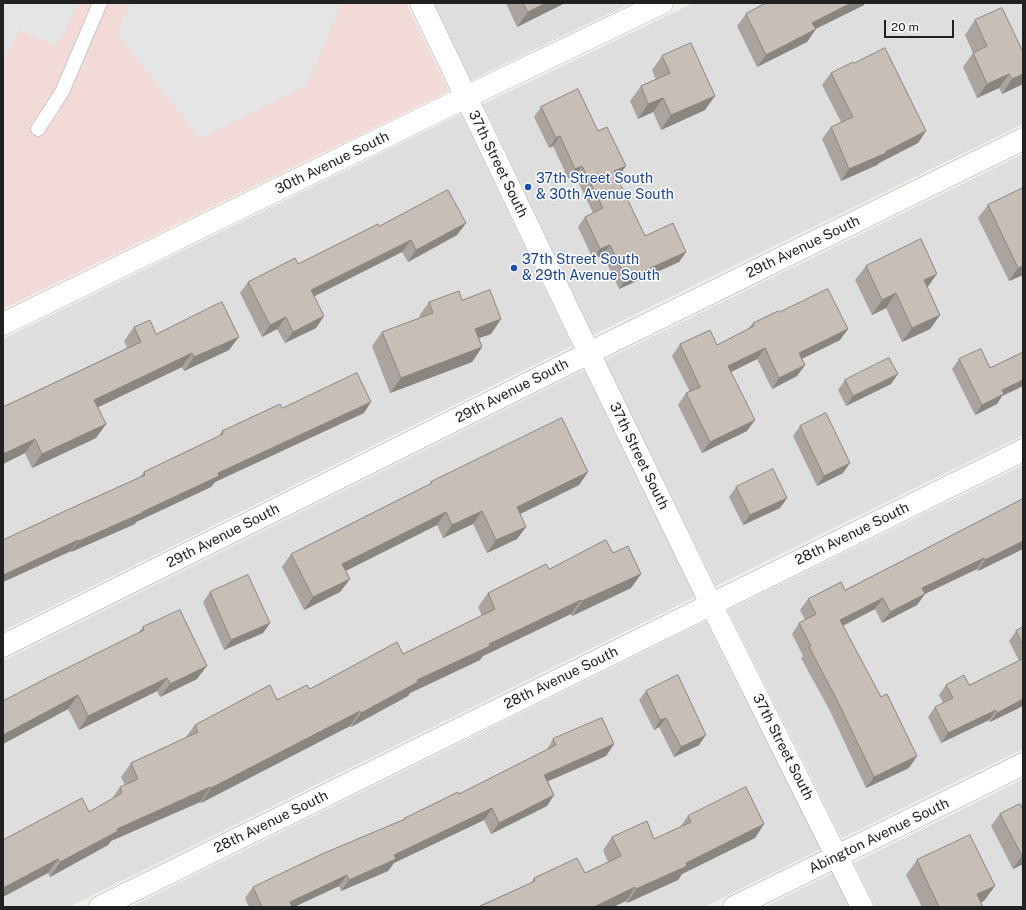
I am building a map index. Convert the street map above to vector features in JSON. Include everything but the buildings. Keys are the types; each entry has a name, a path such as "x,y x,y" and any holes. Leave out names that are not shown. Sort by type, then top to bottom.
{"street":[{"name":"37th Street South","path":"421,3 588,353 862,907"},
{"name":"30th Avenue South","path":"3,324 466,97 662,3"},
{"name":"29th Avenue South","path":"3,646 588,353 1023,139"},
{"name":"28th Avenue South","path":"100,907 1023,450"},
{"name":"Abington Avenue South","path":"734,907 1023,764"}],"lane":[{"path":"38,129 62,92 100,3"}],"shaded area":[{"path":"3,3 406,3 449,91 3,309"},
{"path":"3,3 77,3 65,32 54,46 19,30 3,64"},
{"path":"130,3 338,3 340,7 306,86 200,139 117,34"},
{"path":"434,3 631,3 471,80"},
{"path":"694,3 1023,3 1023,124 593,335 483,104"},
{"path":"461,114 572,346 3,631 3,339"},
{"path":"1023,154 1023,435 716,586 605,360"},
{"path":"584,370 695,597 69,907 3,907 3,661"},
{"path":"1023,465 1023,749 842,838 728,610"},
{"path":"706,621 821,849 704,907 130,907"},
{"path":"1023,779 1023,907 876,907 854,863"},
{"path":"833,873 849,907 765,907"}],"place":[{"name":"37th Street South & 30th Avenue South","path":"528,187"},
{"name":"37th Street South & 29th Avenue South","path":"514,268"}]}
